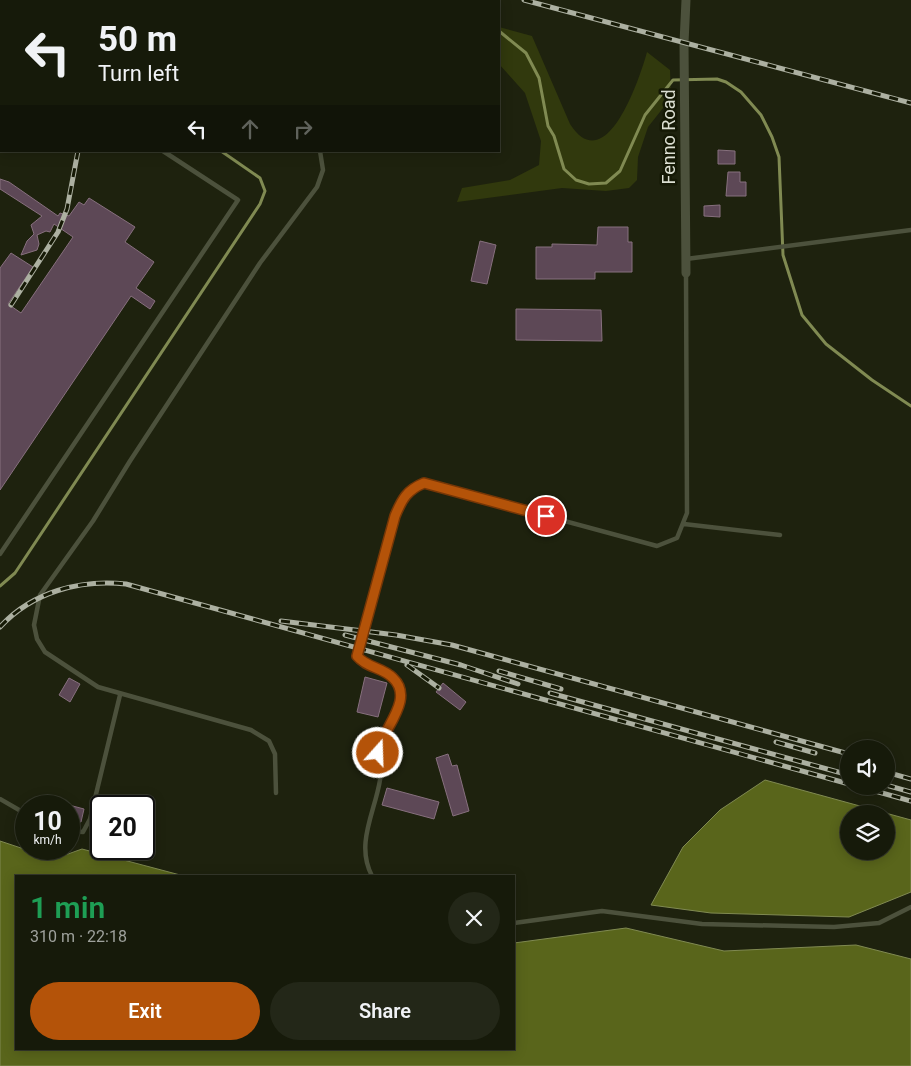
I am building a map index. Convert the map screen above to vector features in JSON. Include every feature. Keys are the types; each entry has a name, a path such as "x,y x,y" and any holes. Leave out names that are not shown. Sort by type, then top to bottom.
{"street":[{"name":"Fenno Road","path":"686,0 684,43 686,273"}],"lane":[{"path":"0,554 238,200 165,152"},
{"path":"276,792 275,754 269,741 251,730 120,695 98,687 45,652 37,639 34,625 37,599 93,522 130,461 260,263 317,187 323,170 320,152"},
{"path":"686,259 911,230"},
{"path":"371,875 368,869 365,853 365,836 380,780 378,745 396,715 400,698 397,685 391,676 370,668 357,656 395,516 403,498 410,489 424,483 657,546 677,538 687,513 686,273"},
{"path":"684,524 780,534"},
{"path":"80,832 83,832 90,818 120,695"},
{"path":"0,799 15,808"},
{"path":"515,923 602,911 702,924 834,927 878,923 911,907"}],"shaded area":[{"path":"500,27 532,36 570,124 583,138 596,140 608,133 619,119 637,82 647,52 670,70 671,98 648,127 638,157 637,180 629,188 606,191 562,188 457,202 462,188 510,180 539,165 541,141 525,93 500,65"},
{"path":"765,780 856,805 840,805 840,860 895,860 895,816 911,820 911,892 849,917 711,913 651,905 683,847 720,810"},
{"path":"0,841 15,846 15,860 80,860 80,850 82,849 90,851 90,860 124,860 180,875 15,875 15,1050 515,1050 515,943 626,928 724,951 856,945 911,959 911,1066 0,1066"}],"building":[{"path":"718,150 735,151 735,164 718,164"},
{"path":"728,172 740,172 740,182 746,182 746,196 726,196"},
{"path":"0,179 9,182 58,216 60,213 69,216 79,202 84,205 89,198 135,227 125,242 154,262 136,288 155,301 150,309 131,296 0,490 0,268 11,253 33,267 8,304 21,313 73,237 54,224 50,232 46,231 37,235 39,244 37,250 21,255 27,241 34,234 31,225 42,216 0,189"},
{"path":"720,205 720,217 704,216 704,206"},
{"path":"598,227 628,227 628,242 632,242 632,272 595,272 595,279 536,279 536,247 552,247 552,244 597,245"},
{"path":"480,241 496,245 487,284 471,281"},
{"path":"516,309 601,310 602,341 516,340"},
{"path":"365,677 387,683 378,717 357,712"},
{"path":"69,678 80,684 70,702 59,695"},
{"path":"443,683 466,702 460,710 436,692"},
{"path":"448,754 452,766 457,765 469,811 453,816 436,758"},
{"path":"387,788 439,802 434,819 382,805"},
{"path":"80,808 84,809 80,822"}],"waterway":[{"path":"500,32 526,53 539,78 548,126 554,136 564,169 576,180 589,184 606,183 620,171 645,115 673,80 717,79 726,82 741,92 761,115 779,157 783,255 802,315 826,344 872,380 911,406"},
{"path":"0,586 15,573 260,204 265,191 260,178 222,152"}],"railway":[{"path":"524,0 911,103"},
{"path":"11,305 58,232 67,209 78,152"},
{"path":"0,627 27,605 58,590 91,584 126,584 840,782"},
{"path":"281,621 396,635 452,645 840,752"},
{"path":"345,635 461,665 518,684"},
{"path":"407,665 439,688"},
{"path":"499,671 561,689"},
{"path":"550,693 840,773"},
{"path":"776,742 815,753"},
{"path":"895,775 911,779"},
{"path":"895,788 911,792"},
{"path":"889,795 911,801"}],"route":[{"path":"378,753 378,745 396,715 400,698 395,680 391,676 370,668 357,656 395,516 403,498 410,489 424,483 546,516"}]}
